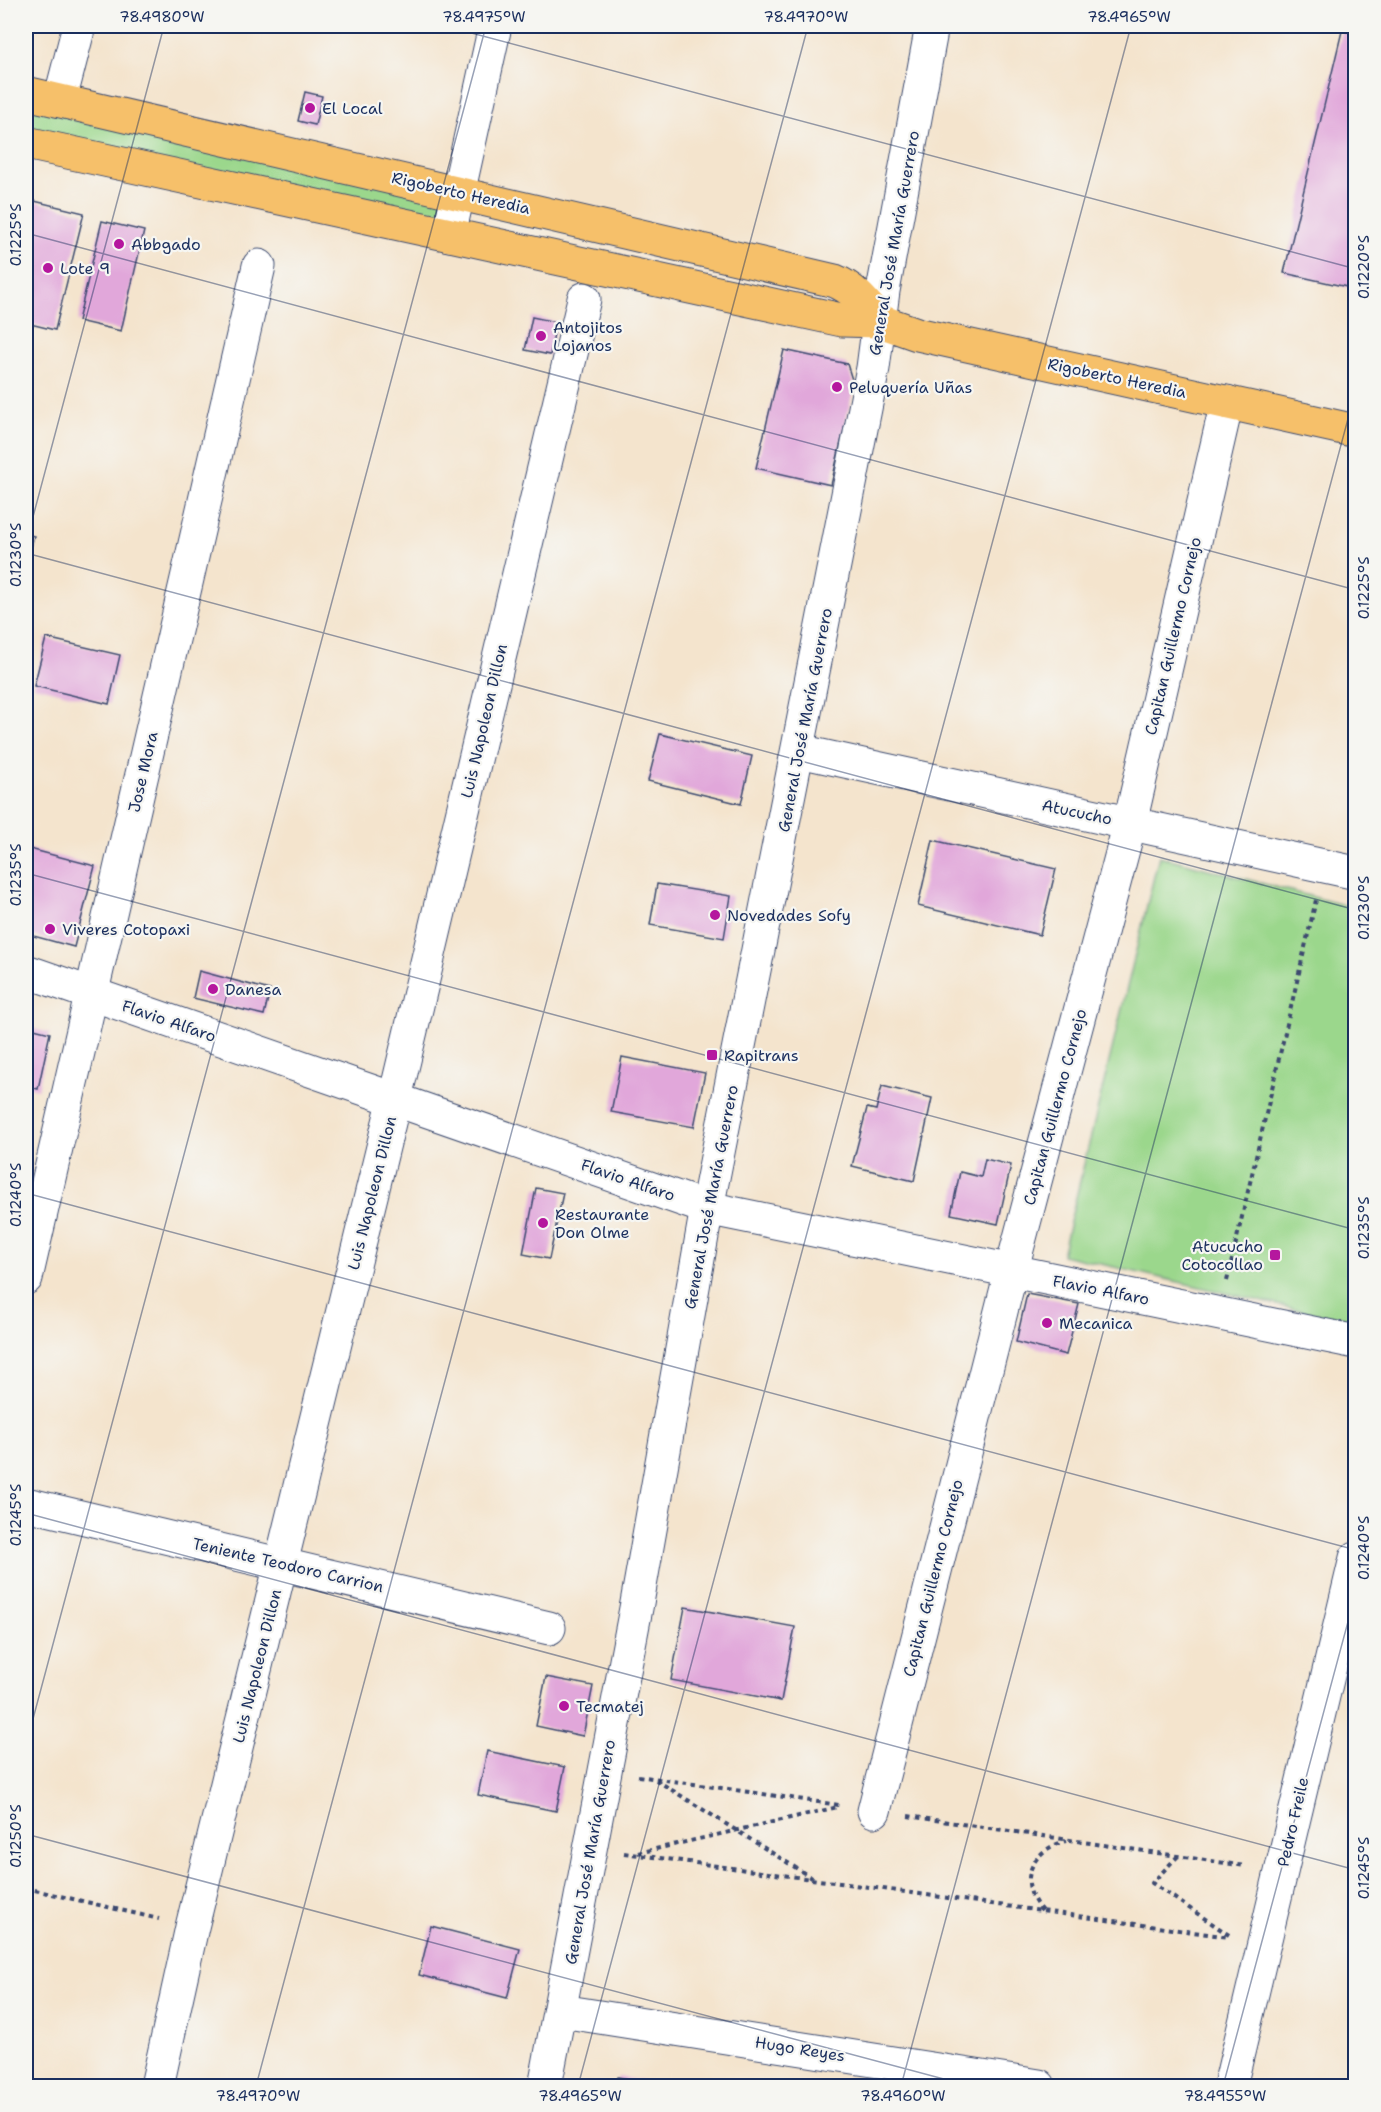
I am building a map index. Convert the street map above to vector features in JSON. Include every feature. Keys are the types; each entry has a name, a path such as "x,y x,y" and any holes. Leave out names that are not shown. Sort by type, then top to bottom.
{"main road":[{"name":"Rigoberto Heredia","path":"26,93 835,281 845,285 860,298 880,321"},
{"name":"Rigoberto Heredia","path":"26,143 842,320 880,321 917,334 1356,431"}],"street":[{"path":"60,100 79,26"},
{"path":"449,235 495,26"},
{"name":"General José María Guerrero","path":"544,2086 561,2012 707,1208 799,751 880,321 883,291 932,26"},
{"name":"Jose Mora","path":"26,1278 260,266"},
{"name":"Luis Napoleon Dillon","path":"157,2086 192,1927 395,1098 584,300"},
{"name":"Capitan Guillermo Cornejo","path":"874,1811 1011,1272 1130,824 1227,402"},
{"name":"Atucucho","path":"799,751 1324,868 1356,873"},
{"name":"Flavio Alfaro","path":"26,971 707,1208 1356,1342"},
{"name":"Teniente Teodoro Carrion","path":"26,1504 549,1628"},
{"name":"Pedro Freile","path":"1230,2086 1356,1558"},
{"name":"Hugo Reyes","path":"561,2012 1039,2086"}],"path":[{"path":"1219,1314 1324,868"},
{"path":"605,1771 843,1806 634,1854"},
{"path":"653,1778 814,1879"},
{"path":"874,1811 1281,1871"},
{"path":"1042,1911 1034,1902 1028,1883 1035,1858 1044,1849 1069,1840"},
{"path":"591,1848 1233,1937 1152,1883 1178,1856"},
{"path":"26,1888 192,1927"}],"green space":[{"path":"26,99 449,195 439,226 26,134"},
{"path":"1159,856 1355,908 1355,1323 1062,1255"}],"building":[{"path":"1342,31 1356,33 1356,289 1284,273"},
{"name":"El Local","path":"305,92 322,96 315,125 298,121"},
{"name":"Lote 9","path":"26,199 84,213 55,330 26,323"},
{"path":"102,221 144,231 121,331 78,321"},
{"name":"Antojitos Lojanos","path":"532,317 556,322 550,355 525,350"},
{"path":"784,350 847,364 854,386 831,485 756,468"},
{"path":"26,534 34,536 26,567"},
{"path":"46,638 120,655 109,704 34,686"},
{"path":"660,734 752,756 741,804 648,781"},
{"path":"933,840 1056,869 1040,935 918,906"},
{"path":"26,848 95,866 74,947 26,934"},
{"path":"657,884 731,896 724,938 650,925"},
{"path":"199,971 270,990 264,1015 193,998"},
{"path":"26,1027 50,1033 38,1089 26,1086"},
{"path":"622,1057 705,1073 694,1127 611,1112"},
{"path":"882,1086 932,1098 914,1181 852,1166 867,1108 876,1110"},
{"path":"985,1159 1011,1165 998,1224 951,1214 960,1172 981,1177"},
{"name":"Restaurante Don Olme","path":"536,1188 563,1193 549,1259 523,1254"},
{"name":"Mecanica","path":"1027,1294 1079,1304 1066,1355 1016,1342"},
{"path":"685,1607 795,1627 781,1701 671,1680"},
{"name":"Tecmatej","path":"546,1677 593,1686 583,1736 536,1726"},
{"path":"487,1751 565,1767 556,1811 478,1795"},
{"path":"431,1926 520,1949 507,1998 419,1975"},
{"path":"618,2077 660,2085 660,2086 616,2086"}],"place":[{"name":"El Local","path":"310,108"},
{"name":"Abbgado","path":"119,244"},
{"name":"Lote 9","path":"48,268"},
{"name":"Antojitos Lojanos","path":"541,336"},
{"name":"Peluquería Uñas","path":"837,387"},
{"name":"Novedades Sofy","path":"715,915"},
{"name":"Viveres Cotopaxi","path":"50,929"},
{"name":"Danesa","path":"213,989"},
{"name":"Rapitrans","path":"712,1055"},
{"name":"Restaurante Don Olme","path":"543,1223"},
{"name":"Atucucho Cotocollao","path":"1275,1255"},
{"name":"Mecanica","path":"1047,1323"},
{"name":"Tecmatej","path":"564,1706"}]}
